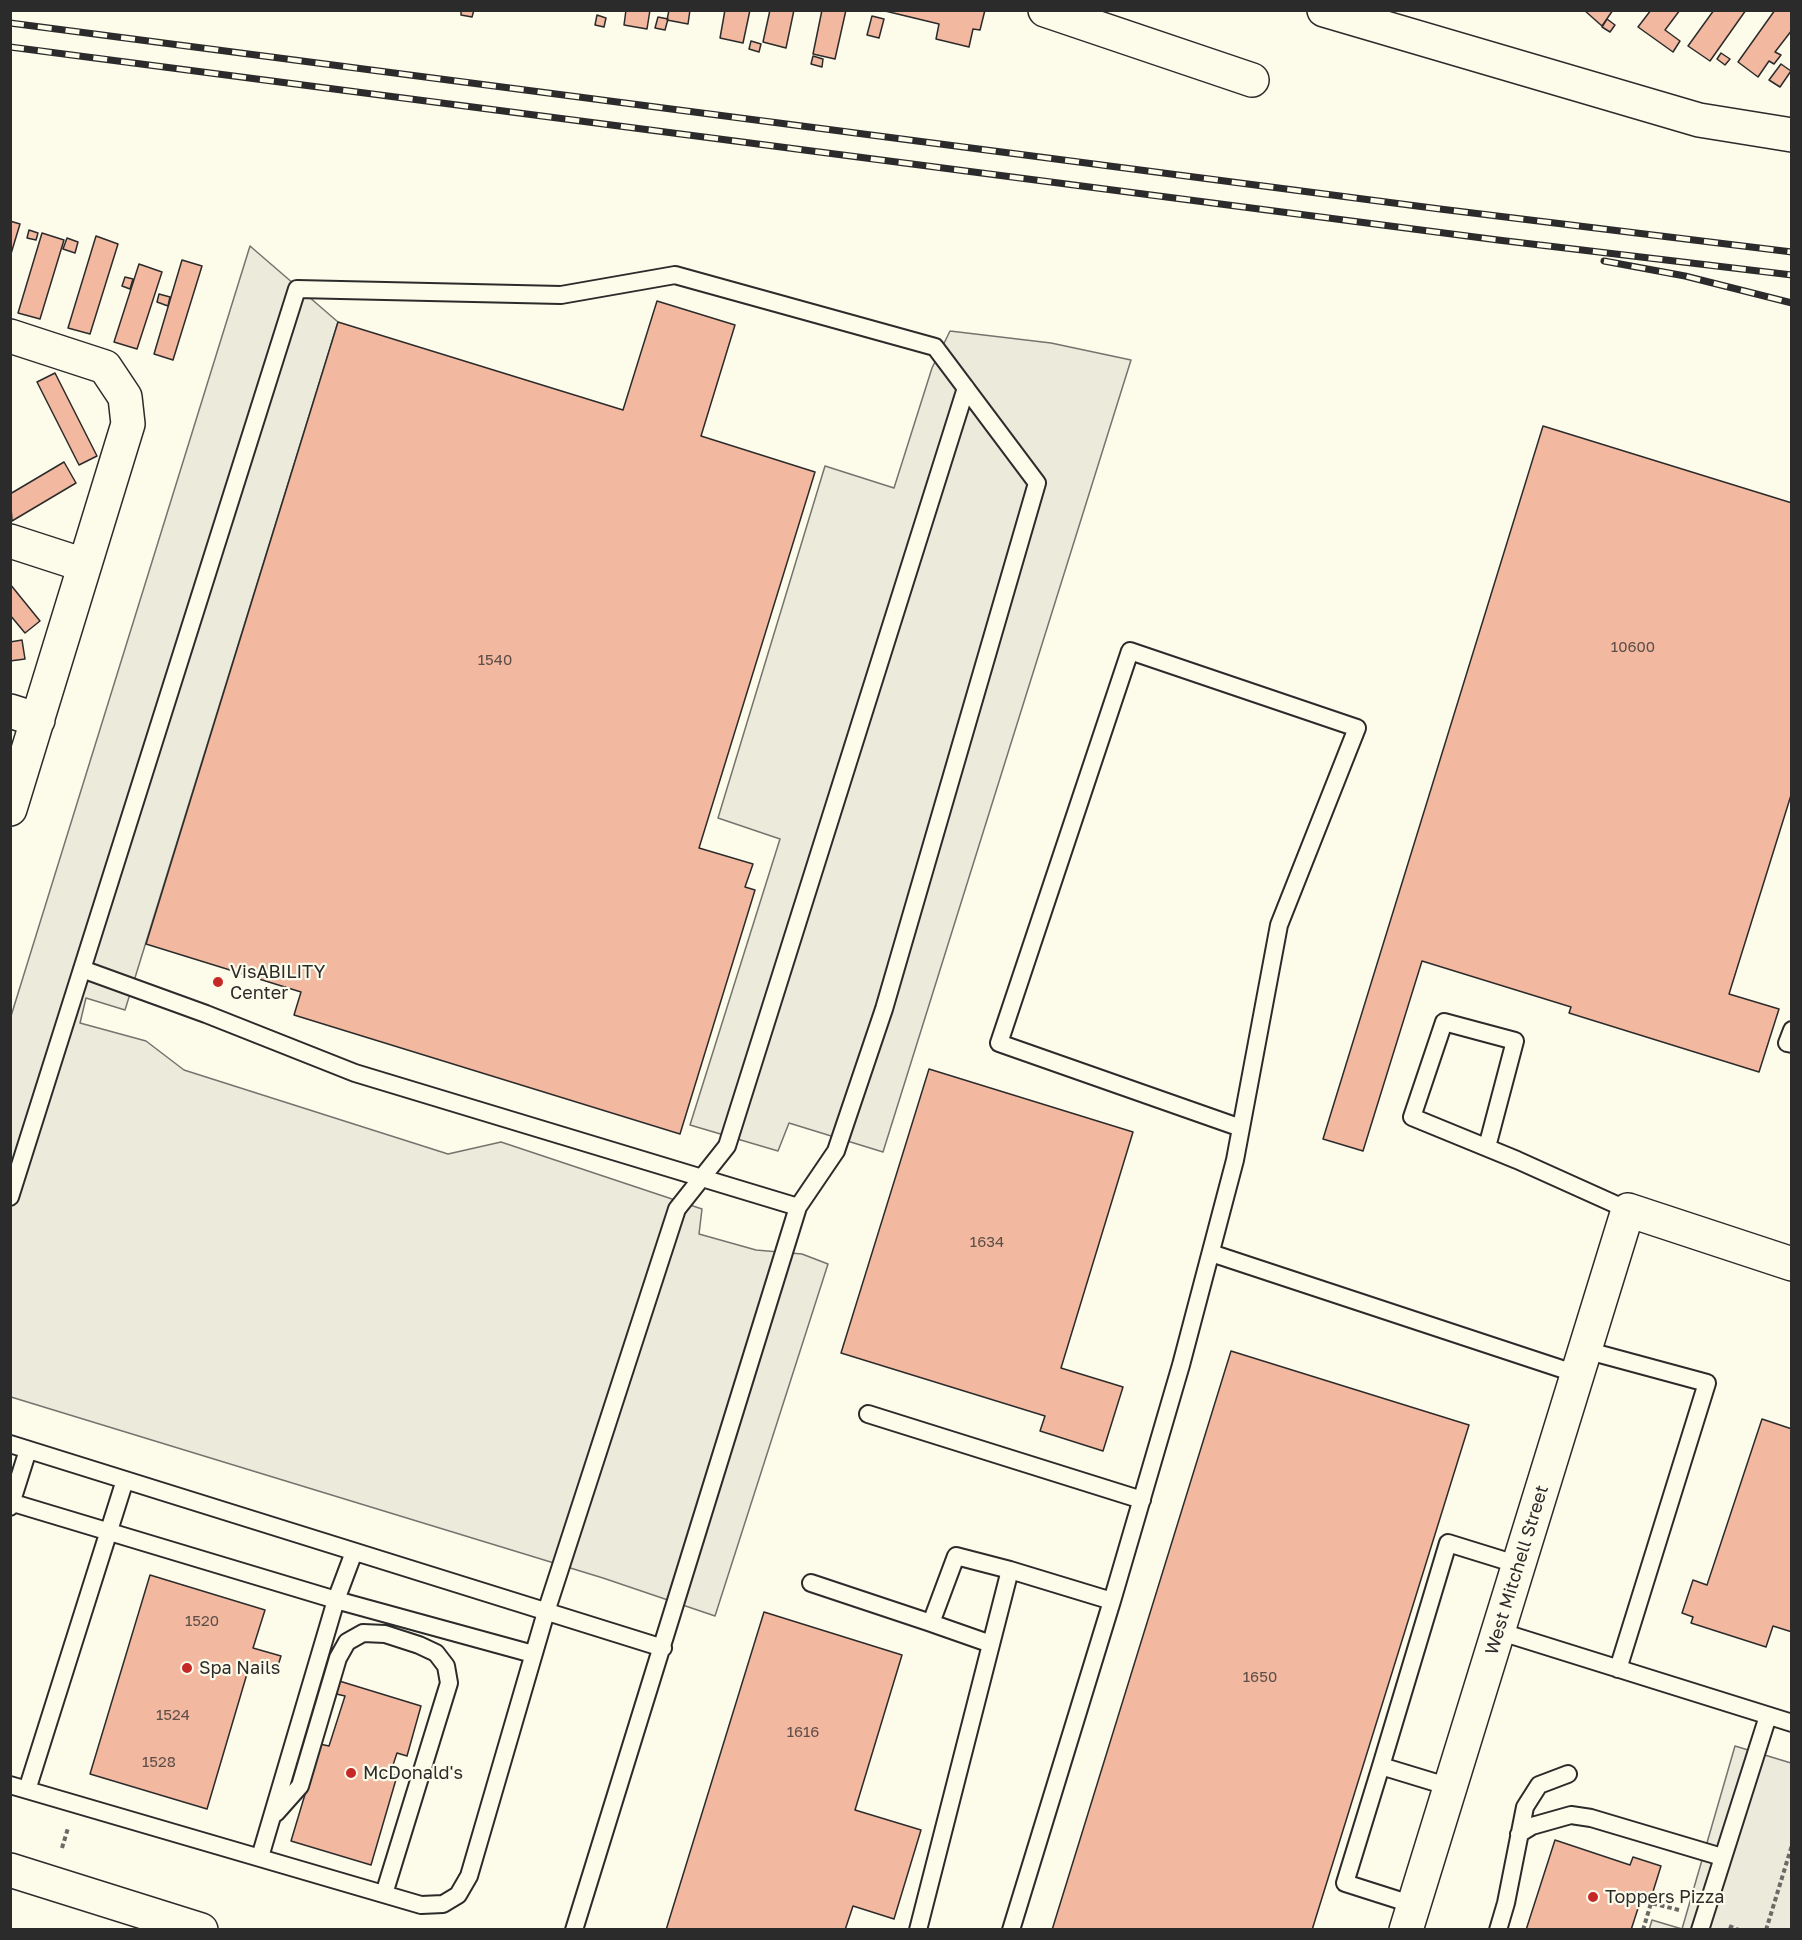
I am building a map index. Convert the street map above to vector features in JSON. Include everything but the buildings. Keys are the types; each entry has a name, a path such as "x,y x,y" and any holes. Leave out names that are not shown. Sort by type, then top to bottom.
{"street":[{"path":"1045,10 1252,80"},
{"path":"1333,12 1699,120 1791,135"},
{"path":"10,336 105,367 125,397 129,424 84,565 24,716 10,809"},
{"path":"10,540 84,565"},
{"path":"1628,1210 1790,1260"},
{"name":"West Mitchell Street","path":"1410,1917 1628,1210"},
{"path":"10,1870 201,1929"},
{"path":"10,1885 47,1881"}],"lane":[{"path":"10,1197 297,289 561,295 675,275 935,347 1038,483 885,1009 836,1150 798,1207 574,1929"},
{"path":"10,1785 421,1905 443,1904 458,1895 469,1876 546,1611 677,1209 727,1146 966,388"},
{"path":"1011,1929 1142,1500 1210,1253 1241,1128 1279,925 1357,728 1130,651 999,1043 1241,1128"},
{"path":"82,969 206,1014 355,1073 798,1207"},
{"path":"1486,1147 1515,1041 1444,1022 1412,1117 1628,1210"},
{"path":"1791,1030 1787,1043 1791,1044"},
{"path":"1210,1253 1581,1362 1707,1383 1618,1669"},
{"path":"868,1414 1142,1500"},
{"path":"10,1444 663,1648"},
{"path":"28,1450 11,1504 336,1600 533,1654"},
{"path":"27,1790 125,1480"},
{"path":"1410,1917 1345,1883 1448,1543 1519,1565"},
{"path":"260,1857 336,1600 354,1552"},
{"path":"931,1623 956,1556 1112,1601"},
{"path":"918,1929 1010,1570"},
{"path":"811,1582 991,1644"},
{"path":"1498,1631 1791,1723"},
{"path":"272,1818 300,1786 338,1658 347,1642 363,1633 385,1634 419,1644 436,1653 446,1666 449,1683 384,1894"},
{"path":"1700,1929 1768,1716"},
{"path":"1381,1767 1450,1787"},
{"path":"1498,1929 1525,1807 1539,1785 1568,1773"},
{"path":"1519,1834 1532,1826 1571,1815 1591,1818 1722,1857"}],"path":[{"path":"62,1848 70,1820"},
{"path":"1766,1929 1791,1845"},
{"path":"1643,1929 1651,1903 1683,1912"}],"shaded area":[{"path":"250,246 338,322 125,1010 86,998 80,1023 146,1041 184,1070 448,1154 501,1142 702,1209 699,1234 756,1250 802,1254 828,1264 715,1616 603,1578 11,1397 11,1016"},
{"path":"950,331 1051,343 1131,360 883,1152 789,1123 778,1151 690,1125 780,839 718,818 825,466 894,488 932,368"},
{"path":"1735,1746 1791,1763 1791,1929 1649,1930 1652,1920 1682,1929"}],"railway":[{"path":"10,23 1440,209 1792,252"},
{"path":"10,47 1498,240 1792,275"},
{"path":"1604,261 1685,276 1792,303"}],"place":[{"name":"VisABILITY Center","path":"218,982"},
{"name":"Spa Nails","path":"187,1668"},
{"name":"McDonald's","path":"351,1773"},
{"name":"Toppers Pizza","path":"1593,1897"}]}
